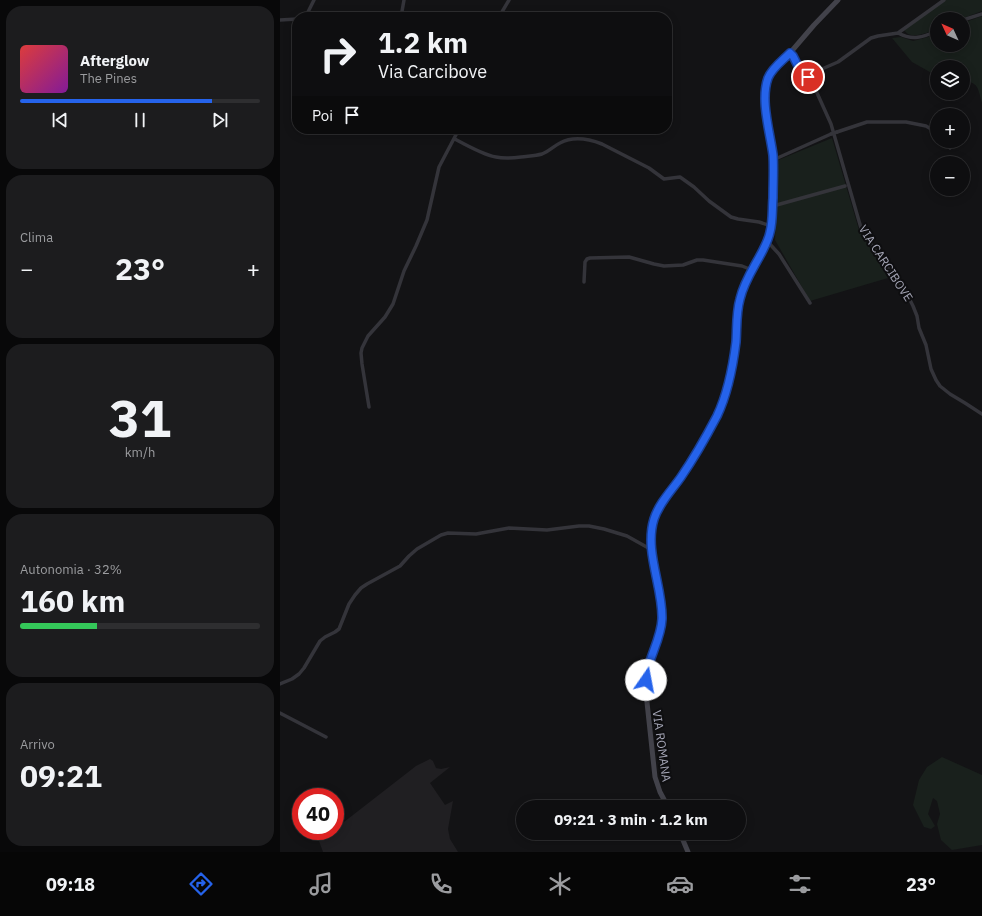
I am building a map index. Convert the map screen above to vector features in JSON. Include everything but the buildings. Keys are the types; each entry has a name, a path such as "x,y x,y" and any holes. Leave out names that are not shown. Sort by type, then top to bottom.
{"street":[{"path":"308,12 314,0"},
{"path":"402,12 404,0"},
{"path":"502,12 509,0"},
{"name":"VIA ROMANA","path":"664,800 655,779 646,698 646,678 648,666 660,633 662,620 652,550 654,518 713,425 723,401 728,385 734,354 739,299 770,233 773,160 766,102 766,86 769,76 838,0"},
{"path":"808,77 815,72 840,61 871,38 898,33 944,0"},
{"path":"970,18 982,14"},
{"path":"280,20 292,19"},
{"path":"898,33 913,38 930,34"},
{"name":"VIA CARCIBOVE","path":"790,53 798,66 813,84 831,124 861,228 884,264 899,281 917,316 919,328 926,344 931,369 936,380 940,386 950,394 982,414"},
{"path":"773,160 831,134 867,122 906,122 926,126 930,128"},
{"path":"369,407 362,364 362,348 368,336 385,317 393,304 404,271 427,220 439,167 457,134"},
{"path":"455,138 496,158 541,154 564,140 580,139 594,141 649,168 664,179 680,177 694,187 711,203 733,218 754,221 771,226"},
{"path":"772,206 845,186"},
{"path":"767,241 778,252 810,303"},
{"path":"584,282 585,262 590,258 629,257 664,266 683,265 697,260 703,260 742,266 752,270"},
{"path":"280,684 299,674 320,641 339,629 349,604 361,588 400,566 417,549 439,535 448,533 476,534 509,528 547,530 589,526 628,536 652,550"},
{"path":"280,713 326,737"},
{"path":"683,840 688,852"}],"shaded area":[{"path":"946,0 982,0 982,11 970,16 970,12 930,12 930,32 924,34 911,35 904,30"},
{"path":"982,16 982,103 977,87 970,82 970,60 930,60 930,72 912,62 892,38 901,37 913,41 930,36 930,52 970,52 970,20"},
{"path":"832,138 859,230 888,278 810,301 775,240 776,161"},
{"path":"942,757 982,775 982,845 952,850 941,840 937,824 940,814 937,801 933,798 928,814 935,826 931,829 924,827 913,805 919,780 927,767"},
{"path":"430,759 433,761 436,768 441,769 450,767 430,783 445,805 453,801 448,829 450,839 458,852 323,852 319,841 344,840 344,822 416,766"}],"route":[{"path":"646,680 648,666 659,636 662,620 652,544 654,521 660,507 694,457 721,408 734,354 739,299 771,231 773,166 766,102 767,81 774,69 790,53 798,66 808,77"}]}
